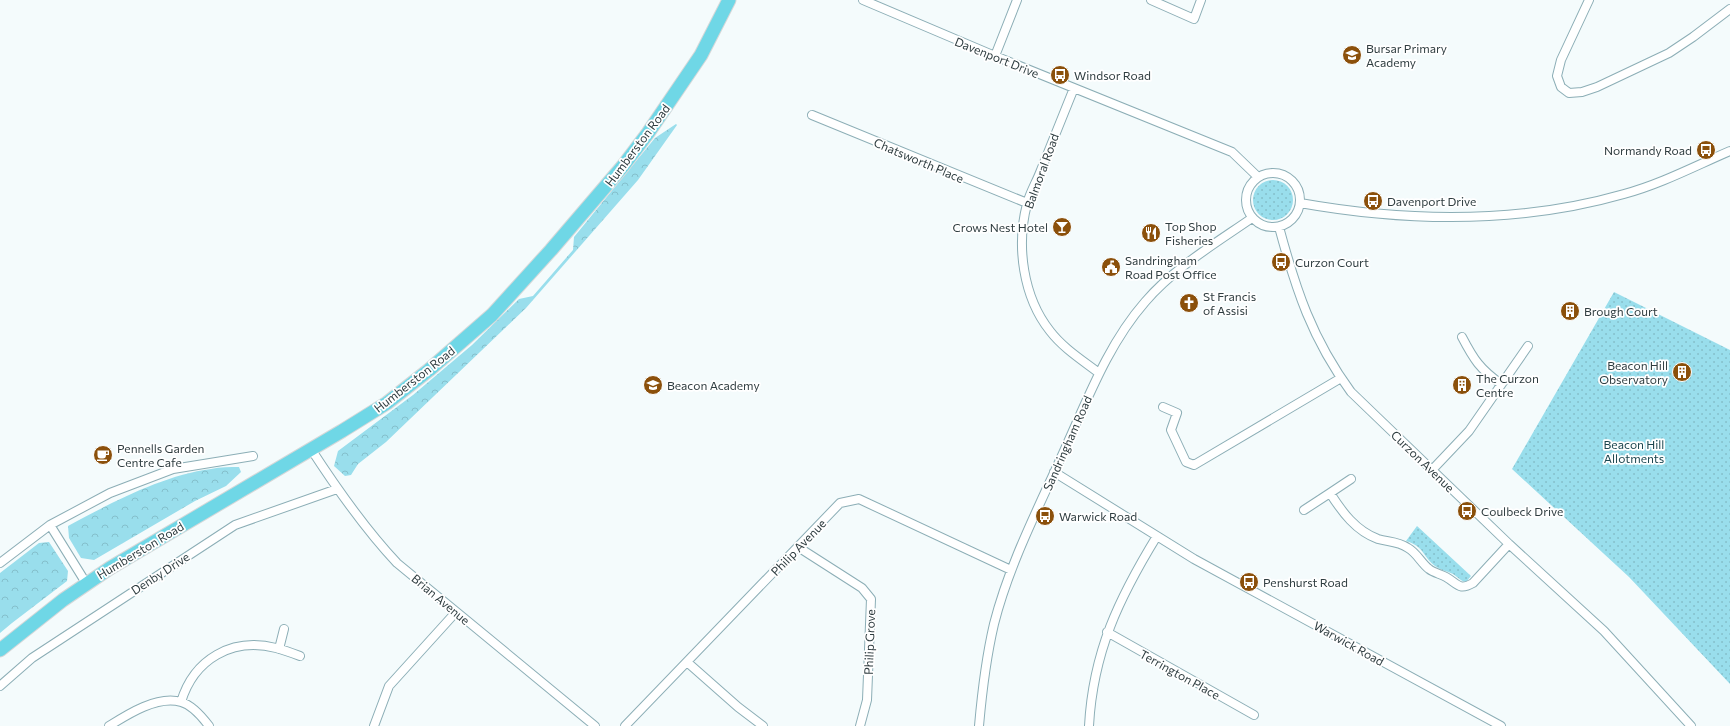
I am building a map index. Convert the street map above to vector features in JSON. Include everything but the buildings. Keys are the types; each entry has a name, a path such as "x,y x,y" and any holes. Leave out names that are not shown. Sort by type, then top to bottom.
{"main road":[{"name":"Humberston Road","path":"0,650 37,619 86,583 387,403 429,370 497,309 556,244 623,166 648,133 701,55 729,0"}],"street":[{"name":"Davenport Drive","path":"863,0 995,56 1232,152 1258,177"},
{"path":"995,56 1017,0"},
{"path":"1151,0 1194,19 1201,0"},
{"path":"1589,0 1562,60 1557,76 1561,87 1569,94 1582,92 1597,87 1630,73 1669,53 1699,33 1730,8"},
{"name":"Balmoral Road","path":"1074,88 1027,203 1023,232 1022,258 1028,286 1038,312 1050,331 1066,348 1099,373"},
{"name":"Chatsworth Place","path":"812,115 1027,203"},
{"path":"1300,203 1337,209 1415,217 1466,218 1544,211 1624,194 1662,182 1730,151"},
{"path":"1270,173 1283,175 1291,179 1296,186 1300,194 1300,203 1294,218 1287,224 1279,227 1264,226 1252,218 1247,210 1247,192 1251,183 1258,177 1270,173"},
{"name":"Sandringham Road","path":"979,726 985,668 994,624 1011,570 1099,373 1120,335 1154,291 1178,271 1252,218"},
{"name":"Curzon Avenue","path":"1279,227 1293,279 1307,317 1326,354 1341,378 1367,408 1509,544 1604,631 1691,726"},
{"path":"1462,337 1475,362 1485,373 1500,384"},
{"path":"1432,470 1469,431 1500,384 1528,346"},
{"path":"1163,407 1177,413 1172,430 1186,462 1194,465 1341,378"},
{"name":"Brian Avenue","path":"311,449 337,489 382,547 397,563 596,726"},
{"path":"0,563 50,525 110,494 173,469 253,456"},
{"name":"Warwick Road","path":"1054,472 1201,562 1501,726"},
{"path":"1304,510 1352,479"},
{"name":"Denby Drive","path":"0,686 32,658 235,525 337,489"},
{"path":"1330,493 1341,511 1359,528 1379,539 1392,541 1407,547 1428,569 1446,577 1461,587 1466,587 1473,583 1509,544"},
{"name":"Philip Avenue","path":"624,726 840,503 859,499 1011,570"},
{"path":"50,525 86,583"},
{"path":"1089,726 1090,699 1106,632 1125,590 1157,536"},
{"name":"Philip Grove","path":"798,547 862,588 871,598 867,700 860,726"},
{"path":"374,726 389,686 456,612"},
{"path":"279,649 284,629"},
{"name":"Terrington Place","path":"1106,632 1254,715"},
{"path":"182,702 192,676 204,663 220,652 249,646 279,649 300,656"},
{"path":"686,662 738,707 763,726"},
{"path":"109,726 143,707 161,701 182,702 196,711 209,726"}],"green space":[{"path":"676,124 677,125 638,180 526,308 386,442 358,464 351,475 345,476 334,466 338,451 413,395 472,345 519,299 533,296 573,250 574,237 655,138"},
{"path":"1273,180 1281,182 1287,186 1291,192 1293,200 1291,208 1287,214 1281,218 1273,220 1265,218 1259,214 1255,208 1253,200 1255,192 1259,186 1265,182"},
{"name":"Beacon Hill Allotments","path":"1614,292 1730,350 1730,684 1629,577 1512,469"},
{"path":"239,467 241,472 226,486 195,501 94,560 81,558 69,538 68,526 119,499 138,491 174,477 193,472 218,468"},
{"path":"1417,526 1471,576 1466,582 1431,563 1420,549 1412,543 1406,541"},
{"path":"49,542 68,571 67,581 0,633 0,573 39,543"}],"place":[{"name":"Bursar Primary Academy","path":"1352,55"},
{"name":"Windsor Road","path":"1060,75"},
{"name":"Normandy Road","path":"1706,150"},
{"name":"Davenport Drive","path":"1373,201"},
{"name":"Crows Nest Hotel","path":"1062,227"},
{"name":"Top Shop Fisheries","path":"1151,233"},
{"name":"Curzon Court","path":"1281,262"},
{"name":"Sandringham Road Post Office","path":"1111,267"},
{"name":"St Francis of Assisi","path":"1189,303"},
{"name":"Brough Court","path":"1570,311"},
{"name":"Beacon Hill Observatory","path":"1682,372"},
{"name":"Beacon Academy","path":"653,385"},
{"name":"The Curzon Centre","path":"1462,385"},
{"name":"Pennells Garden Centre Cafe","path":"103,455"},
{"name":"Coulbeck Drive","path":"1467,511"},
{"name":"Warwick Road","path":"1045,516"},
{"name":"Penshurst Road","path":"1249,582"}]}
